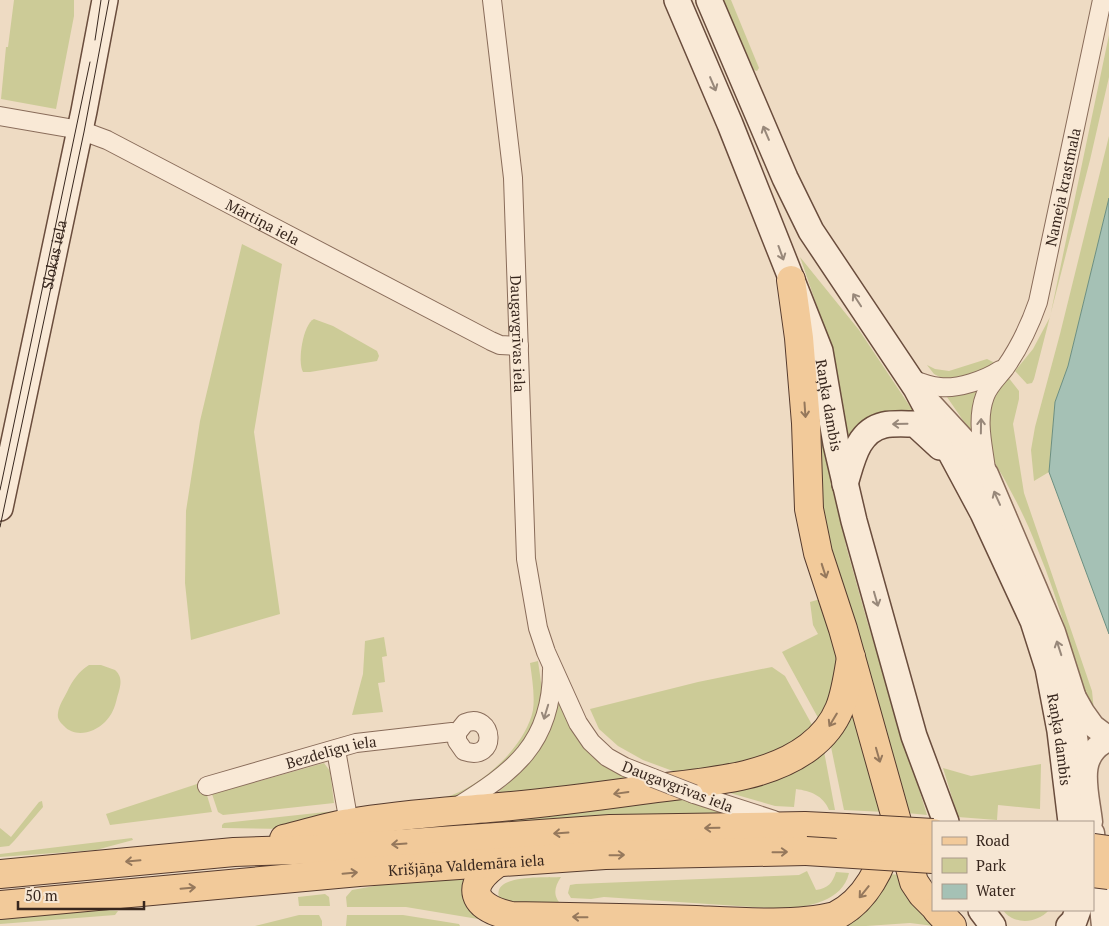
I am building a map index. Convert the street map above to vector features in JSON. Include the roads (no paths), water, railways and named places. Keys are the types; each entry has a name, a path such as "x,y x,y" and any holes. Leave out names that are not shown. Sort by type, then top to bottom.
{"main road":[{"name":"Slokas iela","path":"0,508 80,130 105,0"},
{"name":"Raņķa dambis","path":"678,0 737,140 820,351 845,485 914,736 946,821"},
{"name":"Raņķa dambis","path":"709,0 785,178 811,231 912,383 973,492 1034,621 1048,668 1060,731 1071,821"},
{"path":"791,280 802,371 809,509 818,553 851,657 914,882 932,905"},
{"path":"845,485 854,453 860,441 872,430 884,425 915,424 953,459"},
{"path":"234,852 349,823 450,810 572,799 702,783 765,770 784,763 809,747 832,724 845,696 851,657"},
{"path":"499,862 487,870 476,886 476,895 485,906 496,913 500,920 511,916 791,926 817,923 836,915 856,901 873,880 889,842 895,815"},
{"name":"Krišjāņa Valdemāra iela","path":"0,874 234,852 328,849 610,829 802,835 932,833"},
{"name":"Krišjāņa Valdemāra iela","path":"0,905 351,873 605,855 802,835 932,859"},
{"path":"1094,848 1109,850"},
{"path":"1094,873 1109,875"},
{"path":"938,911 952,926"},
{"path":"980,911 988,926"},
{"path":"981,911 993,926"},
{"path":"1069,926 1074,921 1078,911"},
{"path":"1082,911 1083,926"}],"street":[{"name":"Daugavgrīvas iela","path":"492,0 513,178 526,559 538,628 578,723 591,742 607,758 625,767 802,835"},
{"name":"Nameja krastmala","path":"987,474 981,441 982,410 985,397 1031,323 1038,302 1102,0"},
{"name":"Mārtiņa iela","path":"0,116 80,130 106,140 491,341 500,345 518,346"},
{"path":"912,383 942,388 988,378 1005,367"},
{"name":"Raņķa dambis","path":"912,383 965,441 987,474 1054,632 1074,695 1072,710 1079,757 1086,777"},
{"name":"Daugavgrīvas iela","path":"450,810 496,781 530,749 541,730 548,708 552,685 552,664"},
{"path":"1074,695 1092,726 1109,739 1096,747 1088,758 1086,777 1092,821"},
{"name":"Bezdelīgu iela","path":"207,786 356,743 457,733"},
{"path":"336,750 349,823"},
{"path":"1094,842 1103,926"}],"water":[{"path":"1109,198 1109,634 1049,472 1055,402 1068,366"}],"tram line":[{"path":"95,40 101,0"},
{"path":"0,527 84,132 109,0"},
{"path":"0,490 90,62"}]}
